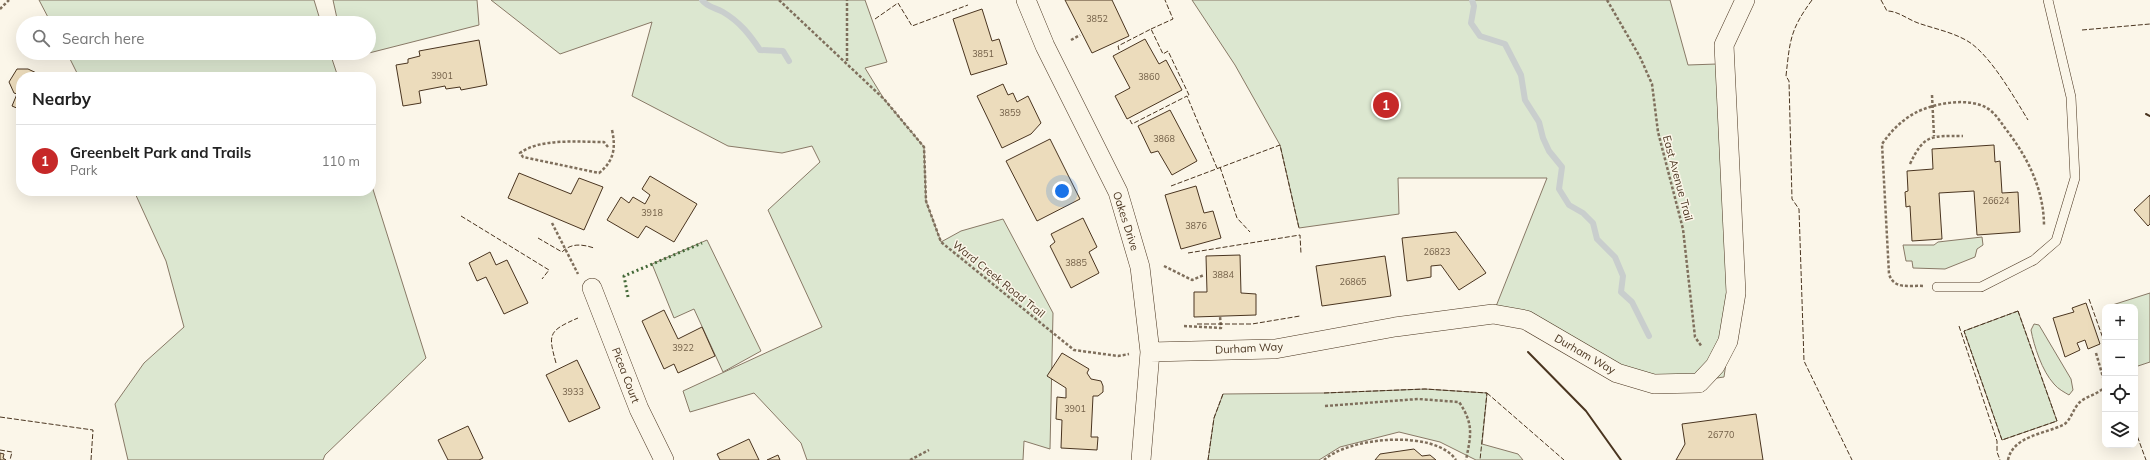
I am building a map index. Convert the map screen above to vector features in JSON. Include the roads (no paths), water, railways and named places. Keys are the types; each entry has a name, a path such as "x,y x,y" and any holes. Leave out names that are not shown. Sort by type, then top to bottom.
{"street":[{"name":"Oakes Drive","path":"1026,0 1044,46 1118,192 1140,268 1150,352 1141,460"},
{"name":"Durham Way","path":"1150,352 1275,349 1395,327 1493,314 1526,320 1617,373 1654,384 1699,383 1715,366 1728,341 1736,293 1724,45 1745,0"},
{"name":"Picea Court","path":"586,283 639,409 664,460"}],"lane":[{"path":"1937,287 1981,287 2034,260 2056,241 2075,178 2071,97 2048,0"}],"waterway":[{"path":"702,0 706,4 723,12 740,24 760,50 783,51 789,61"},
{"path":"1472,0 1474,6 1471,23 1480,36 1505,44 1521,75 1525,100 1539,122 1543,138 1549,151 1562,167 1559,189 1569,205 1583,213 1593,223 1597,239 1615,257 1623,276 1621,292 1632,302 1649,336"}],"place":[{"name":"Greenbelt Park and Trails","path":"1386,105"}]}
